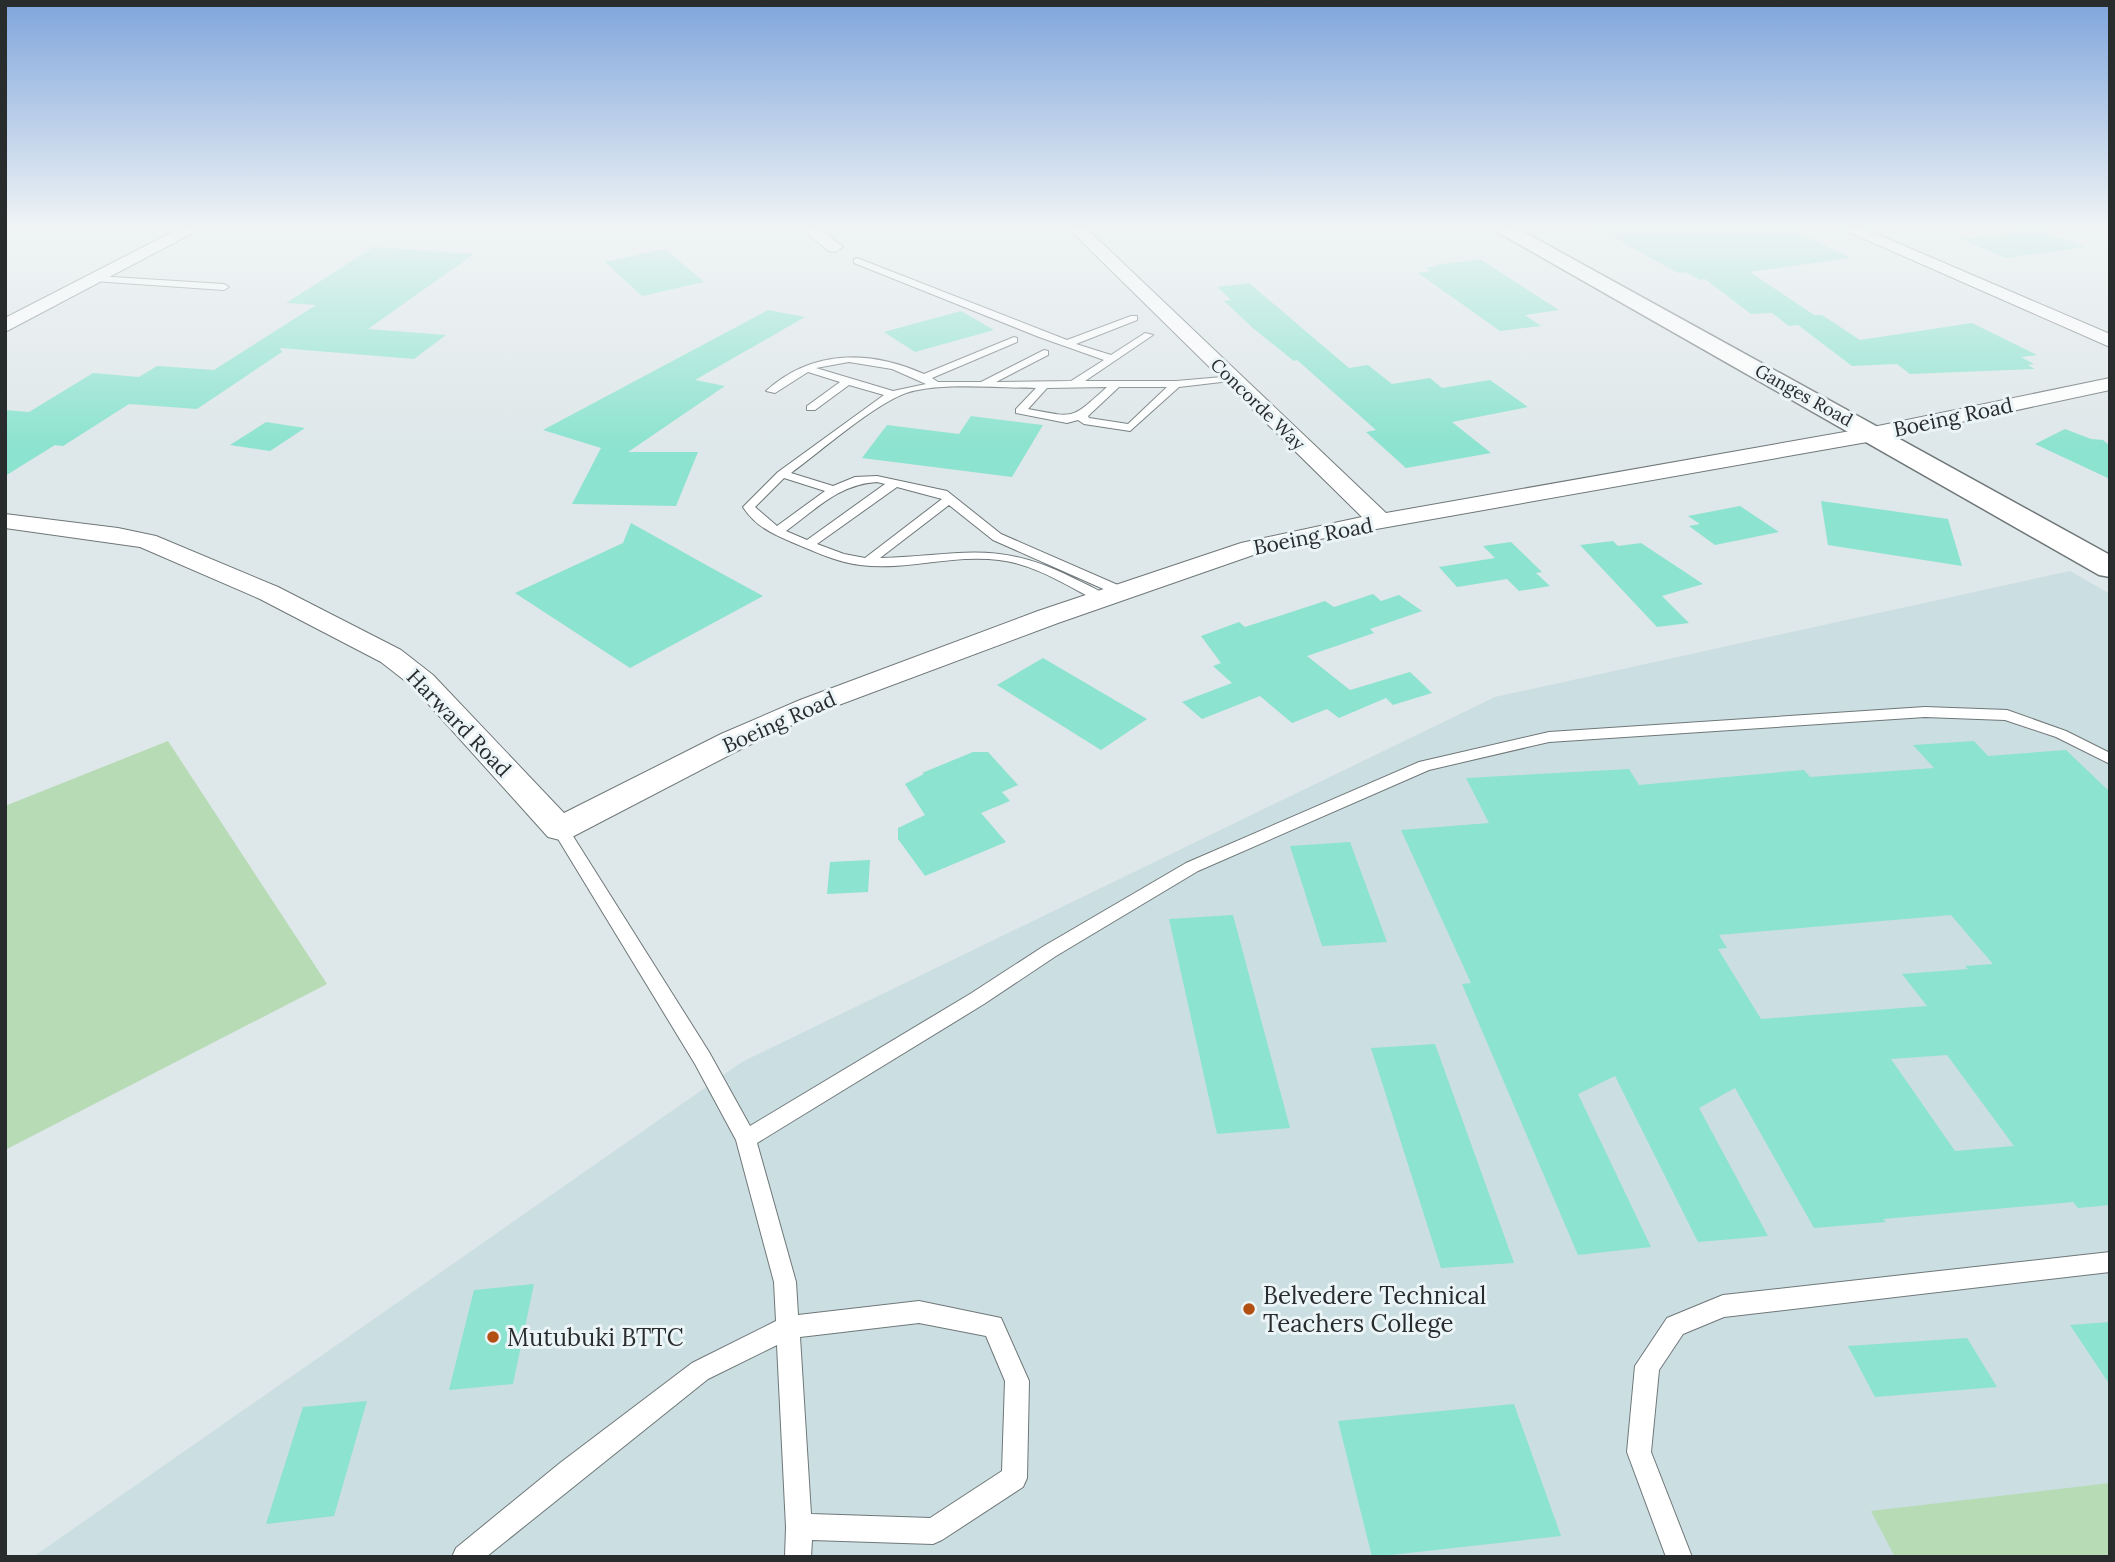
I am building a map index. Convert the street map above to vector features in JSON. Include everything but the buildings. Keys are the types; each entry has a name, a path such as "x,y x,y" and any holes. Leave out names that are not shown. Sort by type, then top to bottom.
{"street":[{"path":"5,326 57,299"},
{"name":"Concorde Way","path":"1149,299 1382,523"},
{"name":"Ganges Road","path":"1629,299 2110,568"},
{"path":"2012,299 2110,341"},
{"name":"Boeing Road","path":"560,829 732,741 810,706 1112,595 1275,541 1873,433 2110,384"},
{"name":"Harward Road","path":"5,521 147,541 269,593 391,656 422,681 560,829"}],"lane":[{"path":"955,299 1112,359"},
{"path":"1069,343 1134,318"},
{"path":"1074,384 1148,335"},
{"path":"924,378 1014,340"},
{"path":"981,385 1044,353"},
{"path":"771,391 809,369 837,359 855,359 888,365 936,385"},
{"path":"809,369 894,395"},
{"path":"1112,595 1001,556 869,561 842,558 777,532 755,517 749,507 782,474 874,407 894,395 916,387 1176,383 1230,378"},
{"path":"811,408 846,382"},
{"path":"1082,415 1084,421 1130,428 1176,383"},
{"path":"1045,384 1020,411 1067,420 1082,415 1117,384"},
{"path":"782,474 834,490"},
{"path":"777,532 834,490 863,479 895,483 950,498 997,537 1112,595"},
{"path":"808,545 895,483"},
{"path":"869,561 950,498"},
{"path":"980,555 997,537"},
{"path":"746,1139 977,999 1050,951 1192,867 1424,766 1549,737 1925,712 2007,716 2061,734 2110,760"},
{"name":"Harward Road","path":"560,829 702,1058 746,1139 785,1282 799,1527 798,1557"},
{"path":"1679,1557 1639,1452 1647,1366 1675,1326 1723,1306 2110,1262"},
{"path":"465,1557 569,1472 700,1371 788,1326 919,1312 993,1326 1017,1381 1014,1478 933,1531 799,1527"}],"shaded area":[{"name":"Belvedere Technical Teachers College","path":"2070,571 2110,594 2110,1557 33,1557 742,1062 1495,697"}],"green space":[{"path":"168,741 327,984 5,1150 5,806"},
{"path":"2110,1483 2110,1557 1895,1557 1871,1511"}],"place":[{"name":"Belvedere Technical Teachers College","path":"1249,1309"},
{"name":"Mutubuki BTTC","path":"493,1337"}]}
